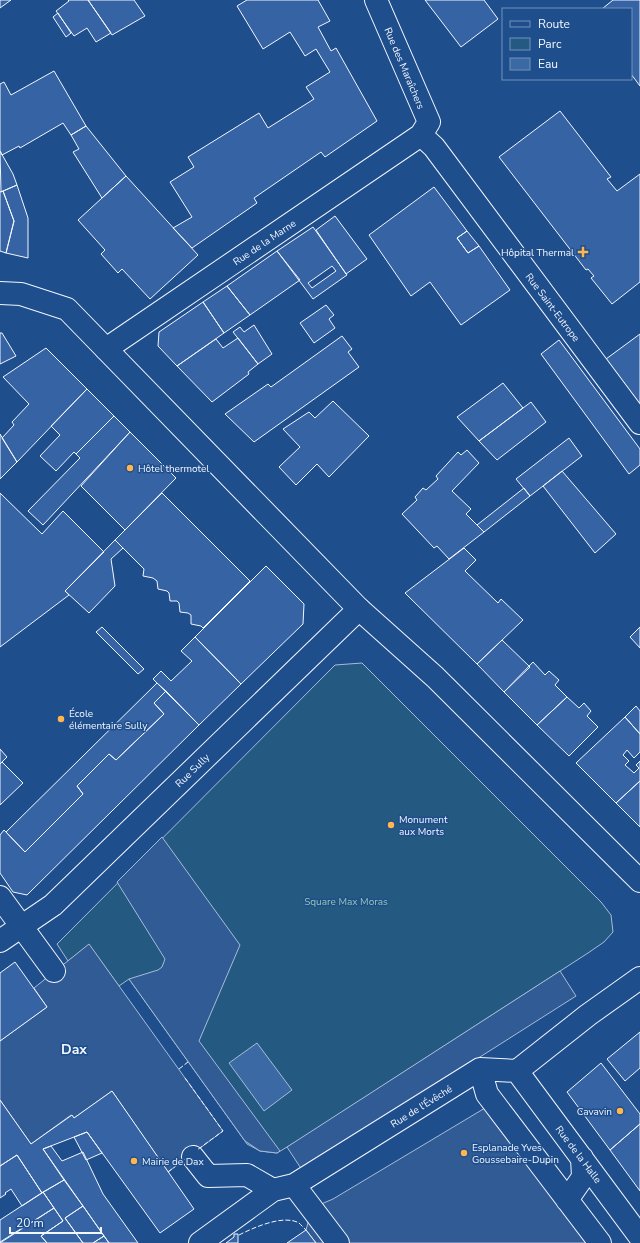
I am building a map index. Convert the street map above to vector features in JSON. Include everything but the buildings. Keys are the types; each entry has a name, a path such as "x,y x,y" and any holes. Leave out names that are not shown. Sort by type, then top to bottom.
{"street":[{"name":"Rue des Maraîchers","path":"376,0 429,122 421,135"},
{"name":"Rue de la Marne","path":"106,349 421,135"},
{"name":"Rue Saint-Eutrope","path":"421,135 434,148 640,423"},
{"path":"0,293 20,294 67,309 359,609 435,676 640,881"},
{"name":"Rue Sully","path":"0,941 52,905 359,609"},
{"path":"0,897 54,970"},
{"path":"600,1243 487,1094 480,1069 517,1071 588,1015 640,978"},
{"name":"Rue de l'Évêché","path":"200,1243 274,1190 294,1185 480,1069"},
{"name":"Rue de la Halle","path":"517,1071 640,1237"},
{"path":"193,1157 208,1176 247,1175 274,1190"},
{"path":"567,1200 583,1176 582,1158"},
{"path":"294,1185 338,1243"}],"green space":[{"name":"Square Max Moras","path":"362,663 601,902 611,915 613,932 604,942 588,953 302,1138 277,1153 260,1151 247,1144 129,979 119,986 89,945 68,961 57,944 335,665"}],"shaded area":[{"path":"162,837 240,945 199,1041 280,1151 277,1153 260,1151 245,1141 129,979 158,970 162,967 165,959 117,882"},
{"path":"89,944 223,1131 168,1172 112,1091 74,1118 71,1115 31,1144 0,1100 0,1041 47,1007 34,988"},
{"path":"560,971 576,996 302,1170 287,1147"},
{"name":"Esplanade Yves Goussebaire-Dupin","path":"485,1108 588,1243 316,1243 306,1230 312,1208 333,1199"}],"water":[{"path":"257,1043 292,1090 264,1111 229,1063"}],"fence":[{"path":"179,1069 188,1062"},
{"path":"185,1078 223,1131 197,1150"},
{"path":"168,1172 185,1159"},
{"path":"239,1235 268,1223 285,1220 299,1223 306,1230"}],"place":[{"name":"Hôpital Thermal","path":"583,252"},
{"name":"Hôtel thermotel","path":"130,468"},
{"name":"École élémentaire Sully","path":"61,719"},
{"name":"Monument aux Morts","path":"391,825"},
{"name":"Cavavin","path":"620,1111"},
{"name":"Esplanade Yves Goussebaire-Dupin","path":"464,1153"},
{"name":"Mairie de Dax","path":"134,1161"}],"district":[{"name":"Dax","path":"74,1049"}]}
